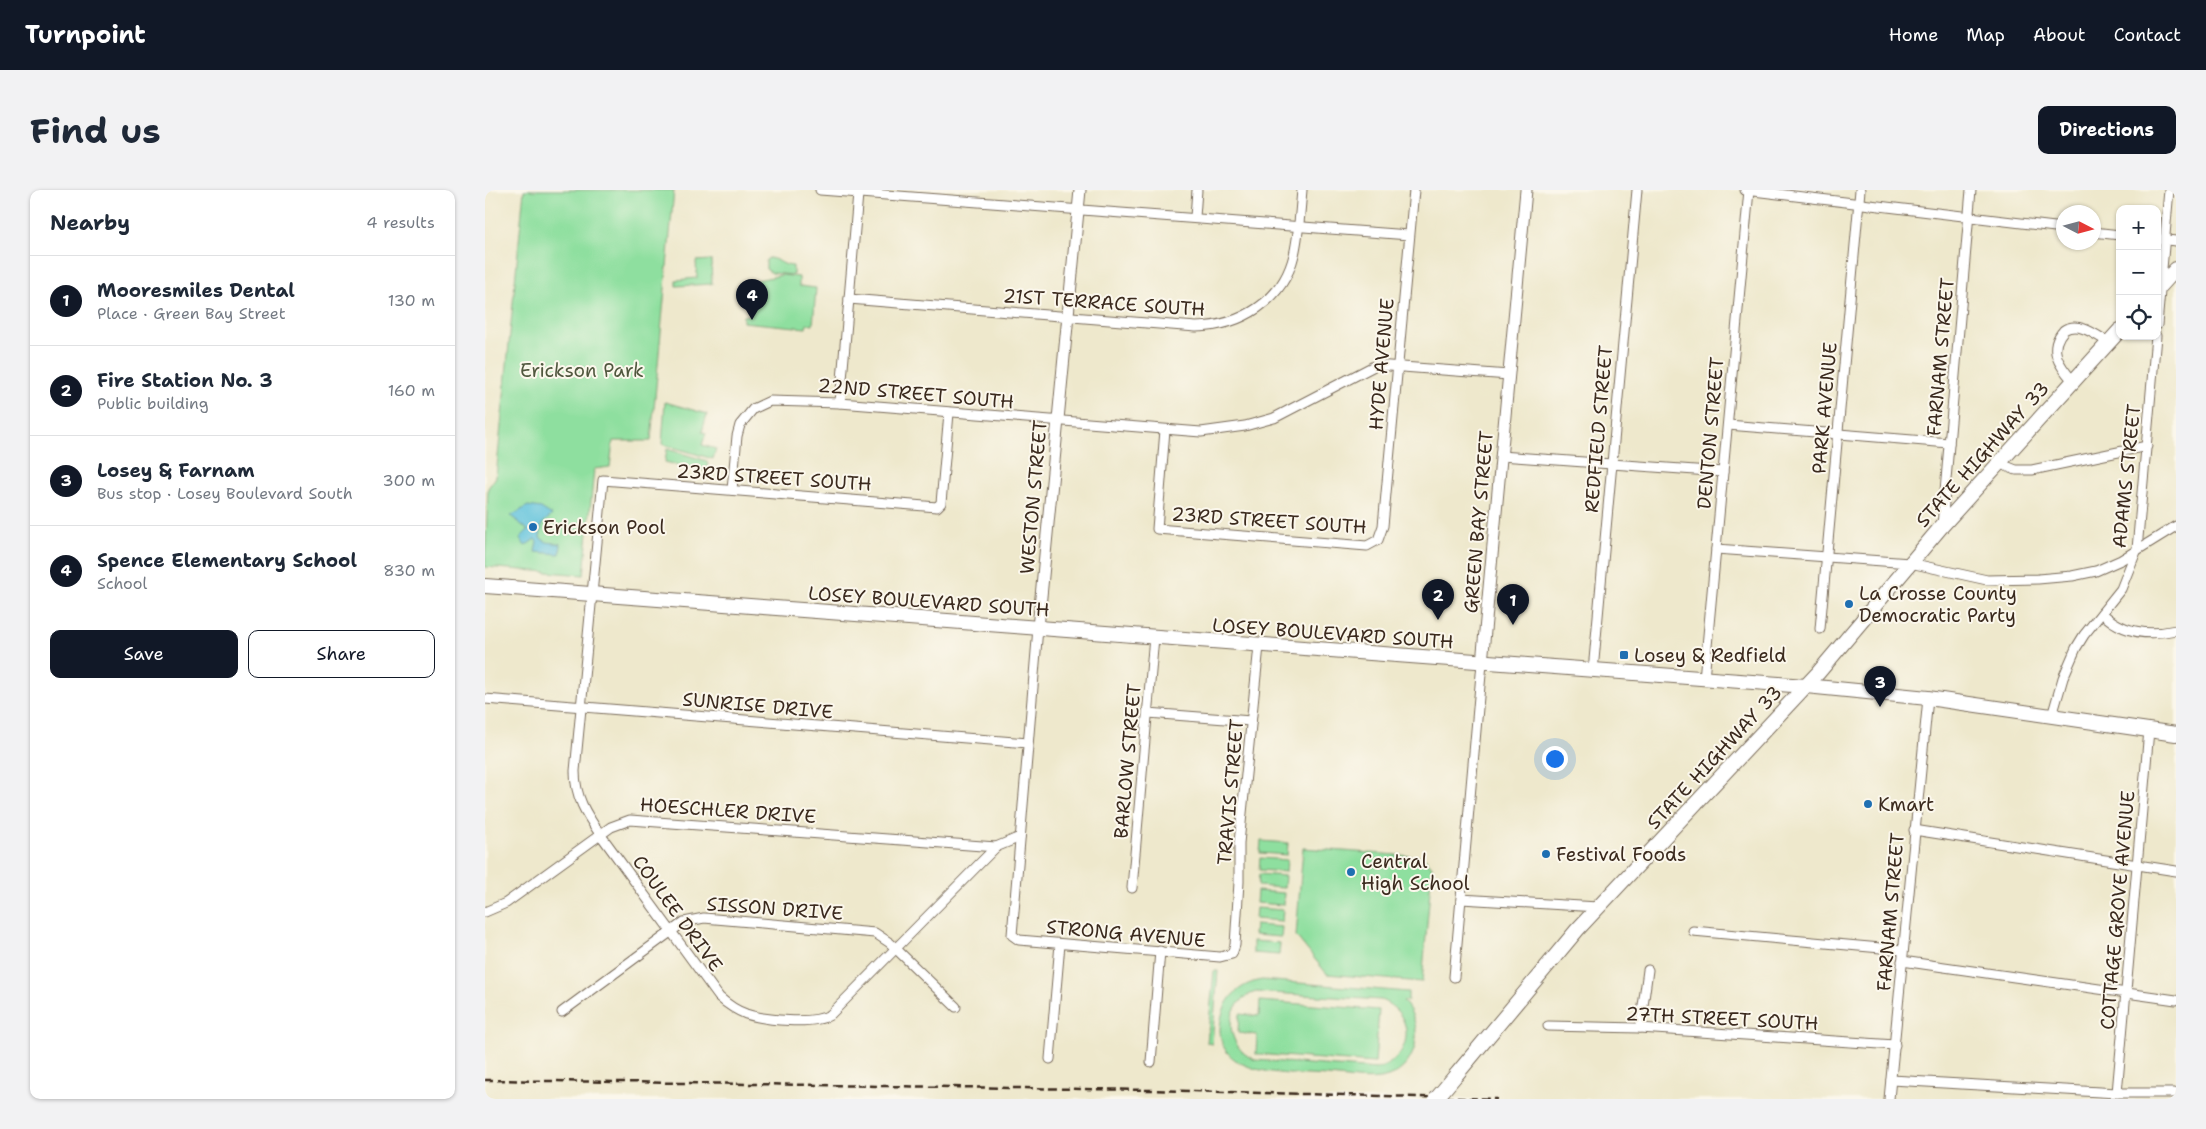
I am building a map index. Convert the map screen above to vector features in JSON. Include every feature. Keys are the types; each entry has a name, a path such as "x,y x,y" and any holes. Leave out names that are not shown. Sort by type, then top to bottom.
{"main road":[{"path":"2161,286 2176,269"},
{"name":"STATE HIGHWAY 33","path":"1436,1099 1598,907 1805,686 1941,527 2001,464 2116,334"},
{"name":"LOSEY BOULEVARD SOUTH","path":"485,586 1805,686 1928,698 2176,734"}],"street":[{"path":"820,190 1195,217 1409,236"},
{"name":"WESTON STREET","path":"1011,927 1080,190"},
{"path":"1195,217 1197,190"},
{"path":"1299,226 1302,190"},
{"name":"HYDE AVENUE","path":"1378,540 1383,526 1414,190"},
{"name":"GREEN BAY STREET","path":"1454,976 1526,190"},
{"name":"REDFIELD STREET","path":"1593,671 1637,190"},
{"path":"1745,190 2056,227"},
{"name":"DENTON STREET","path":"1704,679 1749,190"},
{"name":"PARK AVENUE","path":"1820,629 1860,190"},
{"name":"FARNAM STREET","path":"1941,527 1971,190"},
{"path":"2169,190 2161,239 2176,241"},
{"path":"840,403 859,194"},
{"name":"21ST TERRACE SOUTH","path":"849,299 1196,327 1222,324 1241,319 1259,308 1283,283 1294,257 1299,226"},
{"path":"2101,233 2116,235"},
{"path":"2073,381 2059,364 2055,354 2056,344 2064,330 2073,327 2081,328 2108,342"},
{"name":"ADAMS STREET","path":"2052,716 2070,662 2084,635 2121,589 2137,549 2156,340"},
{"name":"22ND STREET SOUTH","path":"732,490 737,436 740,425 753,409 770,400 840,403 1165,430 1210,431 1256,423 1296,408 1365,369 1376,365 1509,375"},
{"name":"23RD STREET SOUTH","path":"603,480 933,507 941,504 949,413"},
{"path":"1728,425 1949,443"},
{"name":"23RD STREET SOUTH","path":"1165,430 1157,529 1367,546 1378,540"},
{"path":"2001,464 2017,470 2032,470 2147,446"},
{"path":"1501,456 1723,472"},
{"name":"COULEE DRIVE","path":"603,480 575,771 577,794 585,813 600,834 719,997 731,1008 752,1015 809,1021 825,1018 837,1010 996,847 1020,837"},
{"path":"1716,549 1910,563 1978,579 2047,578 2073,576 2096,571 2121,560 2176,526"},
{"path":"2102,613 2114,624 2138,633 2176,630"},
{"name":"BARLOW STREET","path":"1132,888 1155,638"},
{"name":"TRAVIS STREET","path":"1234,942 1239,882 1239,842 1259,646"},
{"name":"FARNAM STREET","path":"1889,1099 1928,698"},
{"name":"SUNRISE DRIVE","path":"485,699 1028,742"},
{"path":"1148,713 1251,721"},
{"name":"COTTAGE GROVE AVENUE","path":"2117,1093 2149,730"},
{"name":"HOESCHLER DRIVE","path":"485,912 506,903 600,834 622,821 640,819 996,847"},
{"path":"1915,830 2176,871"},
{"path":"1461,899 1598,907"},
{"name":"SISSON DRIVE","path":"562,1012 672,931 695,918 867,931 883,937 956,1007"},
{"name":"STRONG AVENUE","path":"1011,927 1012,935 1017,940 1225,957 1233,953 1234,942"},
{"path":"1693,931 1903,950"},
{"path":"1050,1059 1061,944"},
{"path":"1151,1062 1160,951"},
{"path":"1902,961 2176,1000"},
{"path":"1640,1028 1648,970"},
{"name":"27TH STREET SOUTH","path":"1547,1026 1640,1028 1895,1045"},
{"path":"1891,1080 2117,1093 2173,1093"}],"green space":[{"name":"Erickson Park","path":"524,190 674,190 651,441 613,441 610,467 594,469 584,575 485,567 488,488 496,477"},
{"path":"769,258 793,266 793,275 772,273 766,269 766,260"},
{"path":"711,260 712,284 676,286 676,280 697,278 696,261"},
{"path":"782,275 799,277 799,286 816,288 813,325 807,324 806,328 743,322 743,316 750,315 747,282"},
{"path":"665,402 707,414 702,432 706,433 702,445 716,449 713,459 662,444"},
{"path":"667,449 707,461 708,467 704,471 665,462"},
{"path":"1261,841 1288,843 1287,855 1260,853"},
{"path":"1303,848 1424,857 1432,867 1422,982 1327,974 1296,936"},
{"path":"1260,858 1287,860 1286,872 1259,870"},
{"path":"1259,874 1285,876 1284,888 1258,886"},
{"path":"1257,891 1284,893 1283,905 1256,903"},
{"path":"1256,908 1283,910 1282,921 1255,919"},
{"path":"1255,925 1282,927 1281,937 1254,935"},
{"path":"1253,941 1280,943 1279,955 1253,953"},
{"path":"1214,971 1218,971 1212,1044 1207,1043"},
{"path":"1262,980 1408,992 1408,1001 1403,1001 1410,1010 1416,1032 1412,1054 1407,1064 1398,1072 1388,1077 1374,1080 1273,1072 1238,1062 1226,1051 1220,1036 1222,1015 1224,1008 1237,991","holes":["1256,992 1381,1000 1393,1007 1401,1016 1406,1036 1404,1046 1398,1056 1377,1069 1255,1060 1245,1054 1237,1045 1233,1035 1231,1025 1237,1005 1245,997"]},
{"path":"1260,1001 1379,1010 1375,1063 1256,1054 1257,1035 1238,1033 1239,1014 1259,1016"}],"water":[{"name":"Erickson Pool","path":"528,506 541,508 552,515 542,524 540,538 547,542 561,544 560,554 535,552 537,542 535,539 525,546 520,538 528,530 511,516"}],"railway":[{"path":"485,1080 1150,1090 1497,1099"}],"place":[{"name":"Spence Elementary School","path":"752,320"},
{"name":"Erickson Pool","path":"533,527"},
{"name":"La Crosse County Democratic Party","path":"1849,604"},
{"name":"Fire Station No. 3","path":"1438,620"},
{"name":"Mooresmiles Dental","path":"1513,625"},
{"name":"Losey & Redfield","path":"1624,655"},
{"name":"Losey & Farnam","path":"1880,707"},
{"name":"Kmart","path":"1868,804"},
{"name":"Festival Foods","path":"1546,854"},
{"name":"Central High School","path":"1351,872"}]}
